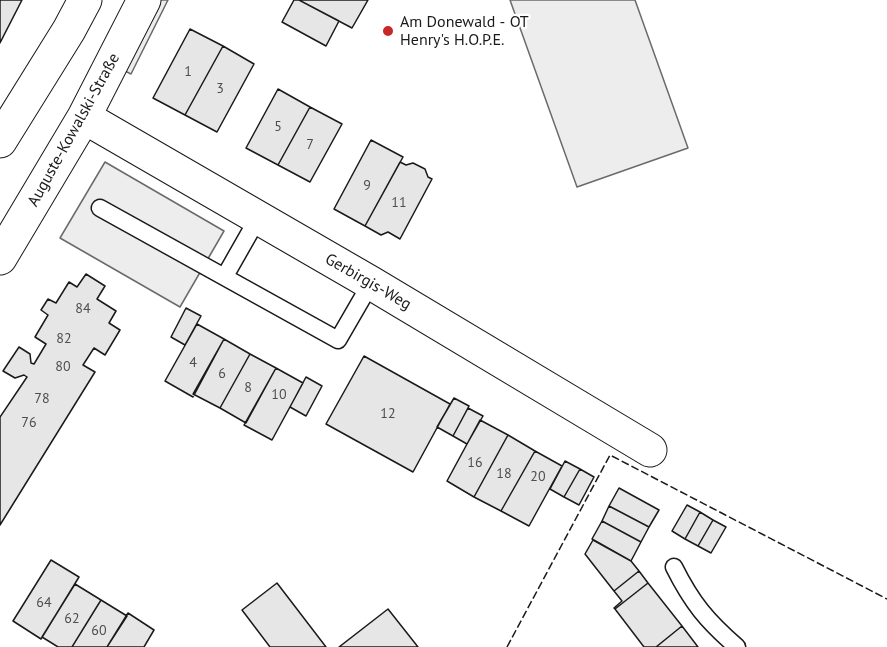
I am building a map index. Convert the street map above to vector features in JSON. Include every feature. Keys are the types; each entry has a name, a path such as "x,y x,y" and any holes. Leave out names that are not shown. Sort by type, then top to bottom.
{"street":[{"path":"0,141 85,0"},
{"name":"Auguste-Kowalski-Straße","path":"0,258 84,117 144,0"},
{"name":"Gerbirgis-Weg","path":"84,117 650,450"}],"lane":[{"path":"100,208 338,340 371,284"},
{"path":"225,276 258,218"},
{"path":"674,567 687,594 710,624 737,647"}],"shaded area":[{"path":"156,0 168,0 131,74 121,69"},
{"path":"510,0 635,0 688,148 577,187"},
{"path":"105,162 224,231 180,307 60,238"}],"building":[{"path":"0,0 22,0 0,43"},
{"path":"294,0 299,0 339,21 326,46 282,22"},
{"path":"299,0 368,0 352,28"},
{"path":"190,29 223,46 185,115 153,98"},
{"path":"223,46 254,64 217,132 185,115"},
{"path":"278,89 310,107 278,165 246,148"},
{"path":"310,107 342,124 310,182 278,165"},
{"path":"371,140 403,157 365,226 334,209"},
{"path":"400,162 406,165 413,163 425,169 428,177 432,179 400,239 388,232 381,235 365,226"},
{"path":"86,274 105,286 97,299 116,311 109,323 120,330 105,355 94,348 83,365 95,372 0,525 0,417 27,377 24,375 15,378 3,371 19,347 30,354 31,363 34,364 46,344 35,337 48,315 41,310 48,299 56,303 69,282 77,287"},
{"path":"186,308 201,316 185,345 171,337"},
{"path":"197,324 224,339 193,397 165,381"},
{"path":"224,339 250,354 220,408 193,394"},
{"path":"250,354 276,368 246,423 220,408"},
{"path":"364,356 450,404 413,472 326,424"},
{"path":"276,368 303,383 272,440 244,425"},
{"path":"306,377 322,386 306,416 290,407"},
{"path":"454,398 469,406 453,436 437,427"},
{"path":"468,408 483,416 467,444 453,436"},
{"path":"480,420 508,435 474,497 447,481"},
{"path":"508,435 535,451 501,511 474,497"},
{"path":"535,451 562,466 529,526 501,511"},
{"path":"565,461 580,469 564,497 550,489"},
{"path":"580,469 594,477 579,505 564,497"},
{"path":"619,488 659,510 649,527 609,506"},
{"path":"687,505 700,512 685,539 672,531"},
{"path":"609,506 649,527 641,542 602,521"},
{"path":"700,512 713,520 698,546 685,539"},
{"path":"713,520 726,527 711,553 698,546"},
{"path":"602,521 641,542 631,561 592,539"},
{"path":"593,540 631,561 639,571 614,591 585,554"},
{"path":"51,560 79,577 41,639 13,621"},
{"path":"639,571 648,583 615,609 622,601 614,591"},
{"path":"277,583 326,647 270,647 242,610"},
{"path":"648,583 682,626 656,647 644,647 615,609"},
{"path":"75,584 101,600 72,647 58,647 42,637"},
{"path":"101,600 127,616 107,647 72,647"},
{"path":"388,609 418,647 339,647"},
{"path":"128,613 154,630 144,647 107,647"},
{"path":"682,626 698,647 656,647"}],"fence":[{"path":"507,647 610,455 887,599"}],"place":[{"name":"Am Donewald - OT Henry's H.O.P.E.","path":"388,31"}]}
